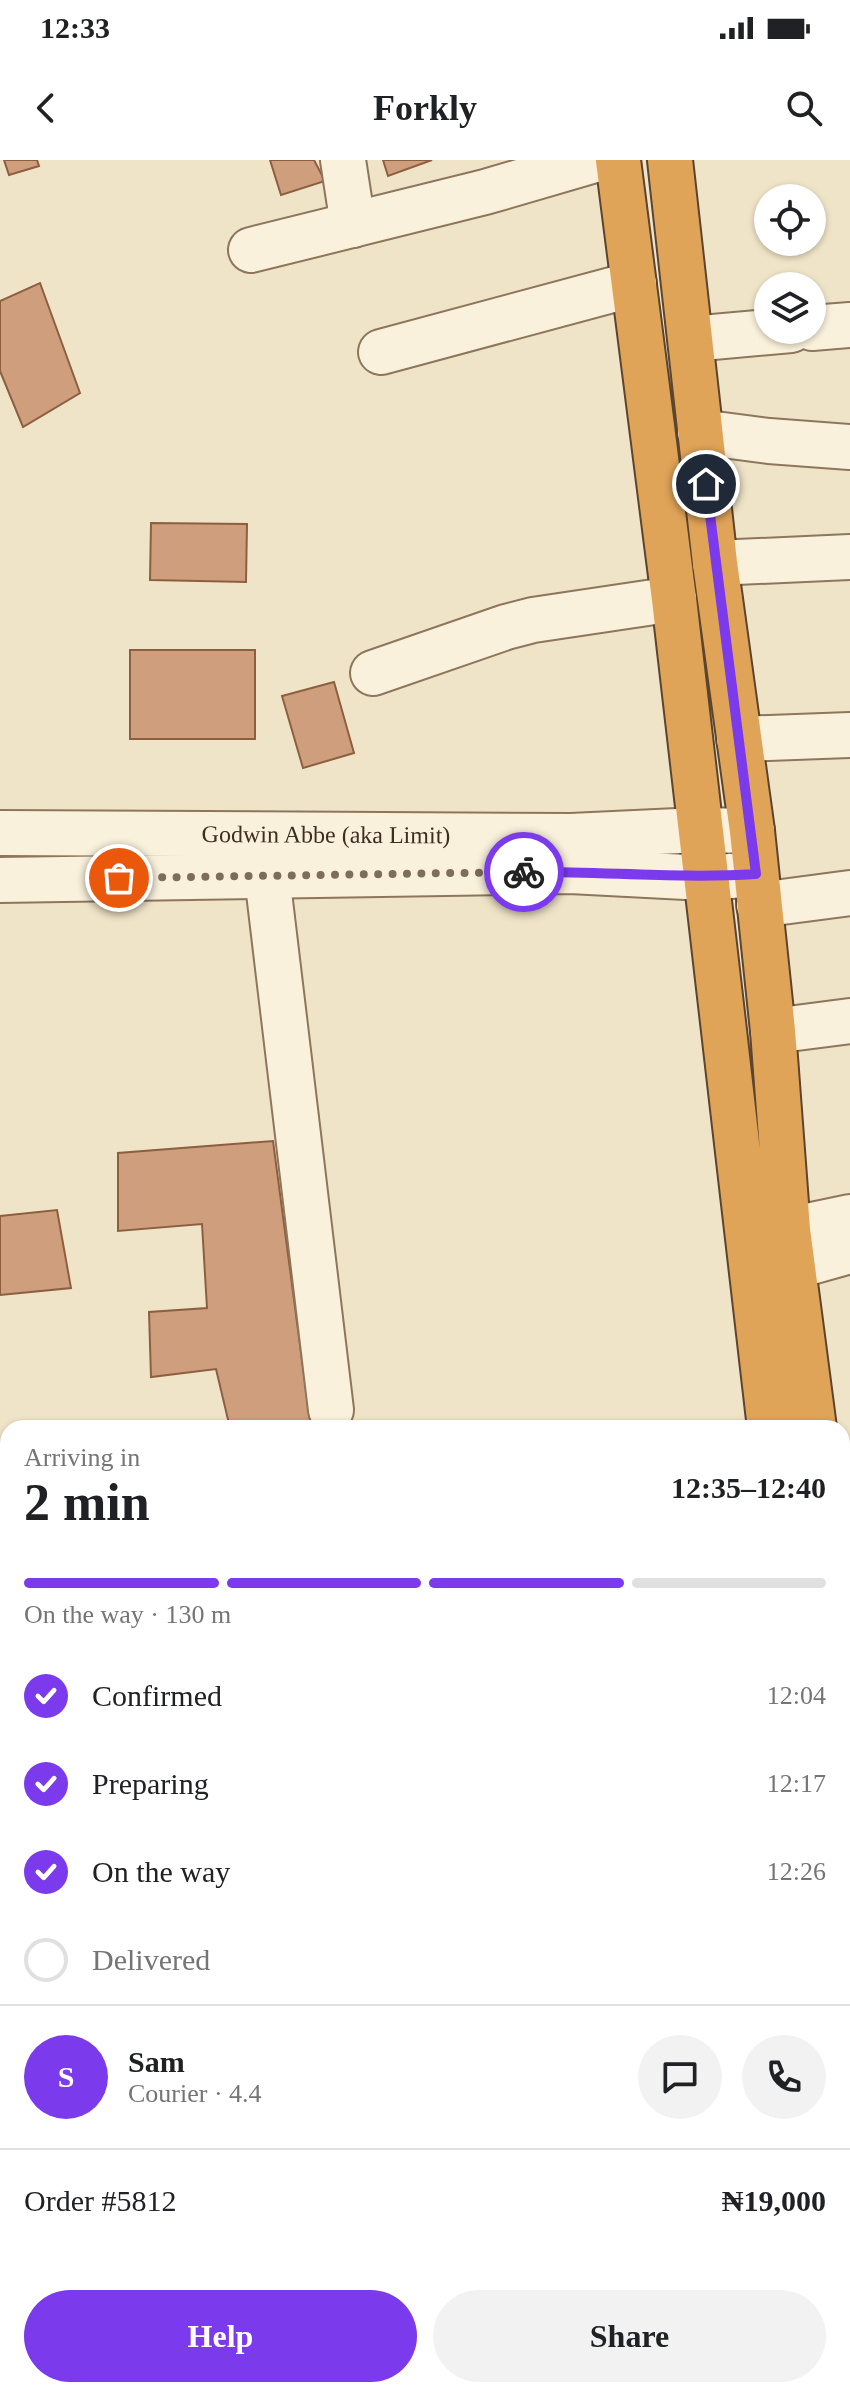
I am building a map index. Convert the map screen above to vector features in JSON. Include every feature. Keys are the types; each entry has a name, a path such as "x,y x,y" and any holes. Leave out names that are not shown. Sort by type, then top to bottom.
{"highway":[{"path":"618,160 674,599 769,1420"},
{"path":"670,160 715,563 752,831 791,1249 813,1420"}],"street":[{"path":"343,160 353,225"},
{"path":"251,250 353,225 484,176 595,160"},
{"path":"381,352 634,284"},
{"path":"826,327 850,325"},
{"path":"691,339 754,333"},
{"path":"700,432 850,447"},
{"path":"715,563 850,557"},
{"path":"373,673 533,620 674,599"},
{"path":"739,739 850,735"},
{"name":"Godwin Abbe (aka Limit)","path":"0,833 571,836 699,830 752,831"},
{"name":"Godwin Abbe (aka Limit)","path":"0,880 570,871 705,878 758,889 850,893"},
{"path":"267,876 331,1410"},
{"path":"773,1031 850,1021"},
{"path":"791,1249 850,1217"},
{"path":"791,1249 850,1251"}],"building":[{"path":"4,160 37,160 39,166 9,175"},
{"path":"270,160 314,160 325,181 281,195"},
{"path":"383,160 432,160 388,176"},
{"path":"40,283 80,393 23,427 0,371 0,301"},
{"path":"151,523 247,524 246,582 150,580"},
{"path":"130,650 255,650 255,739 130,739"},
{"path":"334,682 354,753 303,768 282,696"},
{"path":"273,1141 310,1420 228,1420 216,1369 151,1377 149,1312 207,1308 202,1224 118,1231 118,1153"},
{"path":"57,1210 71,1288 0,1295 0,1216"}],"way so far":[{"path":"119,878 524,872"}],"route":[{"path":"524,872 570,871 705,878 756,874 706,484"}]}
